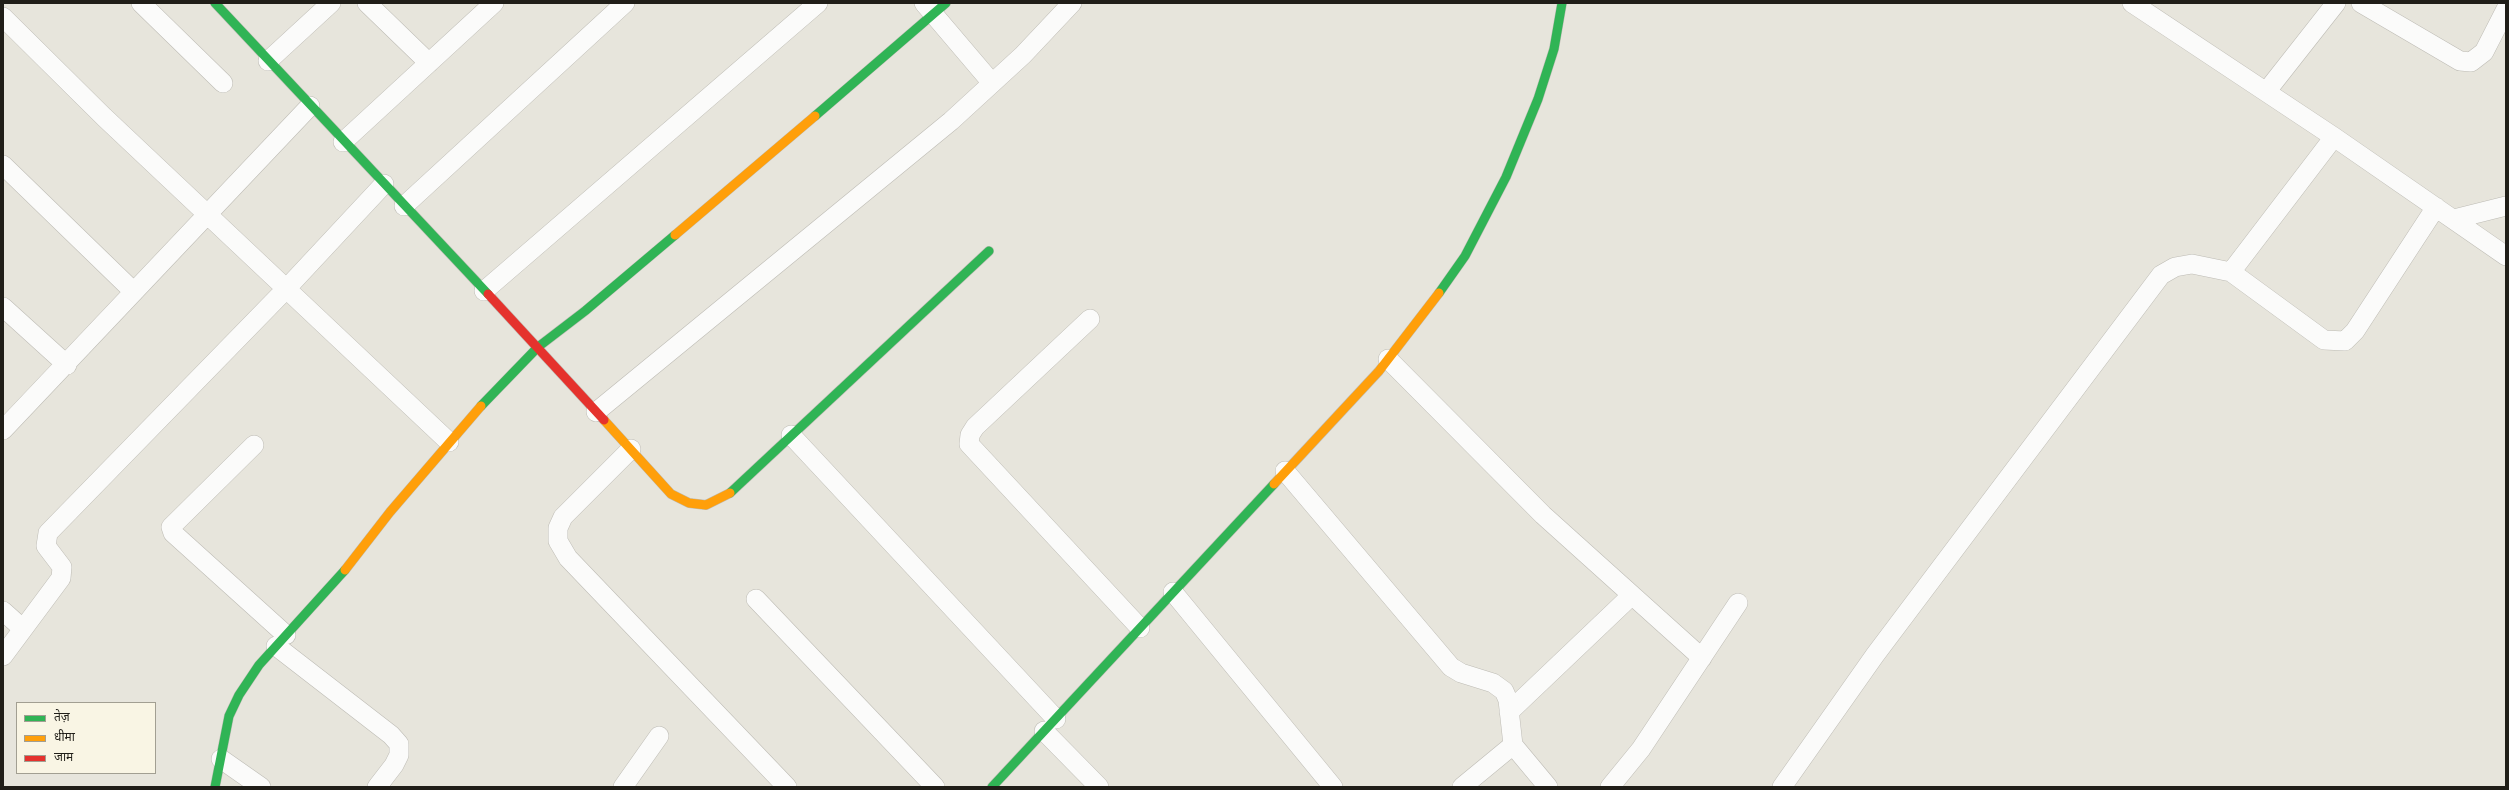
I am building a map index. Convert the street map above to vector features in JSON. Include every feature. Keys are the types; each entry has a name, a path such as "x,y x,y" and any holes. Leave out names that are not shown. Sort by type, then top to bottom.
{"street":[{"path":"141,3 222,83"},
{"path":"214,3 484,292 538,347 671,494 689,503 706,505 725,497 989,251"},
{"path":"268,61 331,3"},
{"path":"367,3 429,63"},
{"path":"343,142 494,3"},
{"path":"404,206 624,3"},
{"path":"484,292 818,3"},
{"path":"596,412 786,258 992,83 1023,55 1072,3"},
{"path":"992,787 1286,471 1388,359 1429,308 1465,256 1506,177 1538,99 1552,56 1562,3"},
{"path":"2132,3 2334,137 2506,256"},
{"path":"2266,92 2336,3"},
{"path":"2361,3 2460,62 2471,62 2484,52 2506,9"},
{"path":"215,787 229,716 239,695 259,665 349,565 390,512 449,442 493,392 538,347 591,306 935,7 992,83"},
{"path":"3,16 104,117 449,442"},
{"path":"3,430 67,365 207,214 310,106"},
{"path":"2231,272 2334,137"},
{"path":"3,165 134,292"},
{"path":"3,656 63,572 60,562 46,546 48,534 287,288 384,184"},
{"path":"2454,219 2506,206"},
{"path":"1782,787 1875,655 2161,275 2175,267 2192,264 2231,272 2324,340 2345,341 2355,331 2436,207"},
{"path":"3,307 67,365"},
{"path":"1090,319 975,427 970,435 969,444 1140,628"},
{"path":"1388,359 1543,515 1702,658"},
{"path":"792,435 1050,725 1099,787"},
{"path":"254,445 171,527 173,533 281,640 391,735 399,744 399,755 394,765 377,787"},
{"path":"631,449 563,517 558,528 558,541 568,558 787,787"},
{"path":"1286,471 1451,667 1461,673 1499,686 1508,700 1513,745 1548,787"},
{"path":"1173,592 1333,787"},
{"path":"1509,712 1632,595"},
{"path":"756,599 935,787"},
{"path":"1610,787 1641,749 1738,603"},
{"path":"3,611 23,629"},
{"path":"625,786 659,736"},
{"path":"1462,787 1513,745"},
{"path":"221,759 261,787"}],"traffic: fast":[{"path":"215,3 488,294"},
{"path":"815,116 946,3"},
{"path":"1439,293 1465,256 1506,177 1538,99 1554,49 1562,3"},
{"path":"481,406 538,347 585,311 675,235"},
{"path":"730,493 989,251"},
{"path":"992,787 1274,484"},
{"path":"215,787 229,716 239,695 259,665 345,570"}],"traffic: slow":[{"path":"675,235 815,116"},
{"path":"1274,484 1379,371 1439,293"},
{"path":"345,570 390,512 481,406"},
{"path":"604,420 671,494 689,503 706,505 730,493"}],"traffic: jam":[{"path":"488,294 604,420"}]}
